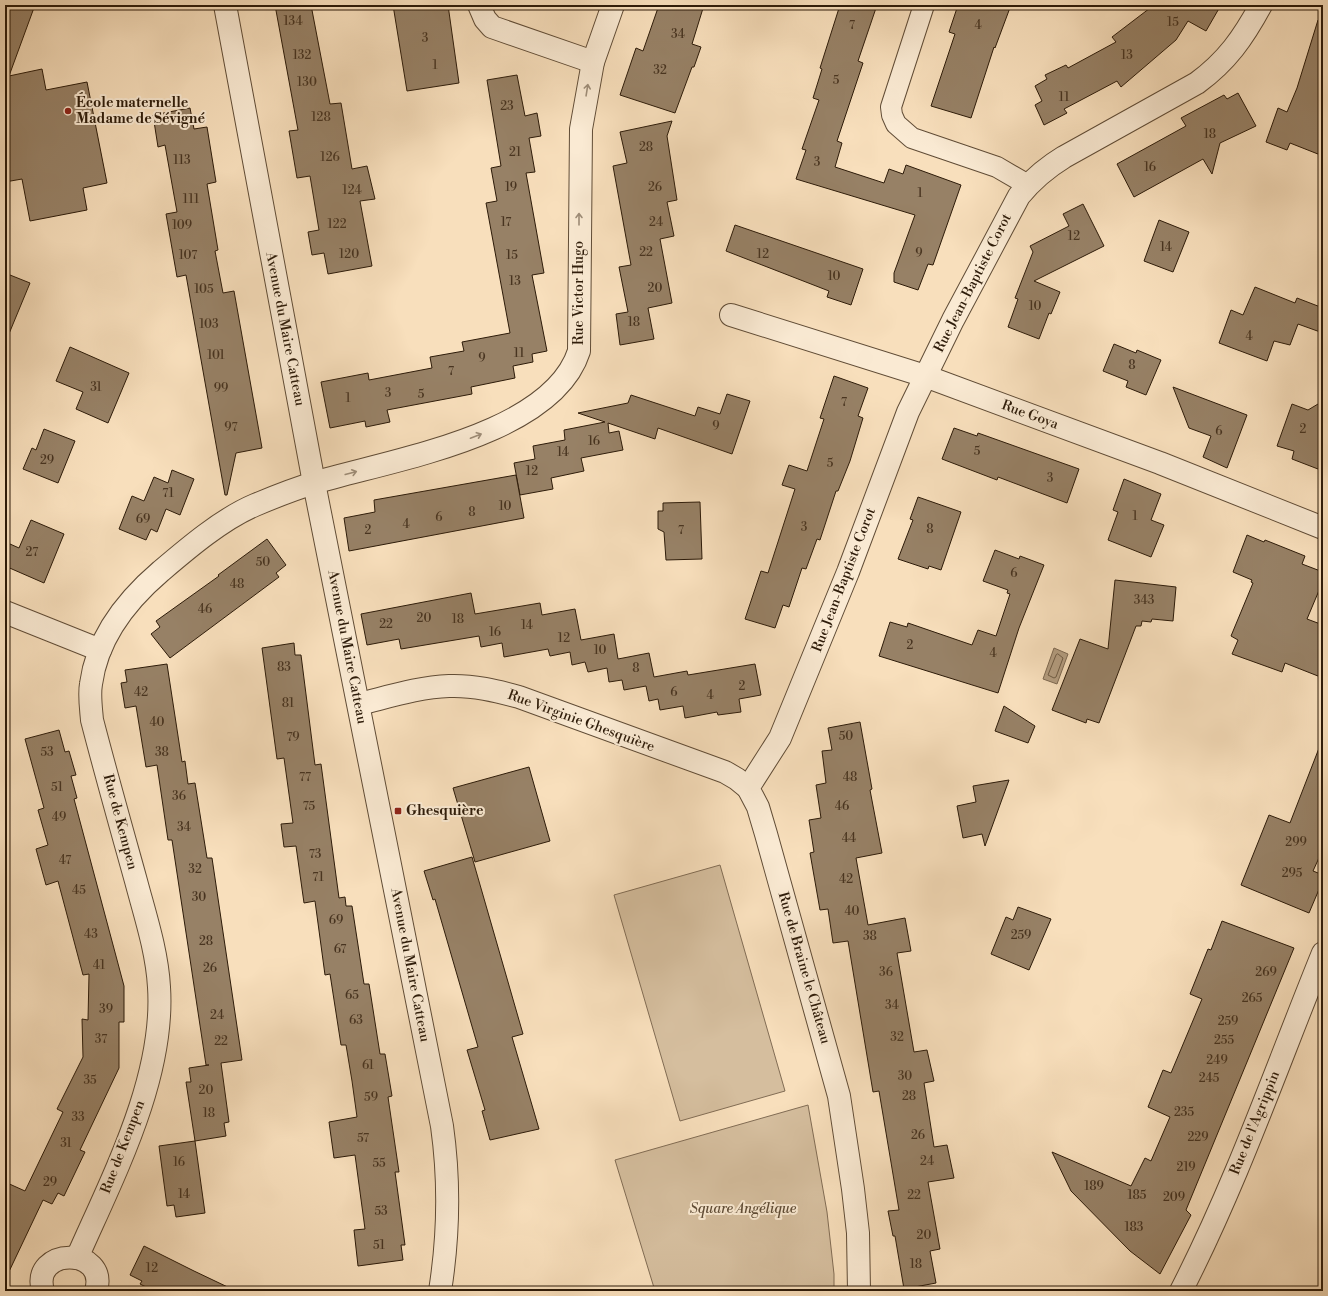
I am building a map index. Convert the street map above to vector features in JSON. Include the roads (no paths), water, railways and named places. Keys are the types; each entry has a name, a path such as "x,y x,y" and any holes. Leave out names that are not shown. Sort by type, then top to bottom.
{"street":[{"name":"Avenue du Maire Catteau","path":"224,5 314,483 433,1078 446,1156 448,1227 440,1291"},
{"path":"479,5 485,19 492,27 593,62"},
{"name":"Rue Victor Hugo","path":"314,483 396,461 479,435 524,412 559,385 569,374 579,351 581,129 593,62 613,5"},
{"path":"924,5 891,107 892,115 896,124 912,138 997,167 1028,184"},
{"name":"Rue Jean-Baptiste Corot","path":"748,788 780,738 848,572 908,412 1005,220 1028,184 1064,156 1197,83 1212,72 1228,57 1261,5"},
{"name":"Rue Goya","path":"731,315 925,376 1160,463 1323,528"},
{"name":"Rue de Kempen","path":"78,1258 130,1135 138,1112 155,1046 159,1007 159,987 153,945 92,720 91,686 94,666 100,650 117,619 142,587 197,541 252,506 314,483"},
{"path":"5,612 100,650"},
{"name":"Rue Virginie Ghesquière","path":"359,704 437,687 462,687 492,690 519,696 724,772 738,779 748,788"},
{"name":"Rue de Braine le Château","path":"748,788 758,807 766,834 839,1096 858,1233 859,1291"},
{"name":"Rue de l'Agrippin","path":"1181,1291 1209,1236 1221,1208 1323,953"},
{"path":"43,1291 42,1279 46,1270 59,1258 68,1256 78,1258 86,1262 93,1269 96,1278 96,1291"}],"water":[{"path":"1054,648 1068,654 1057,684 1043,679"}],"place":[{"name":"École maternelle Madame de Sévigné","path":"68,111"},
{"name":"Ghesquière","path":"398,811"}],"park label":[{"name":"Square Angélique","path":"743,1209"}]}
